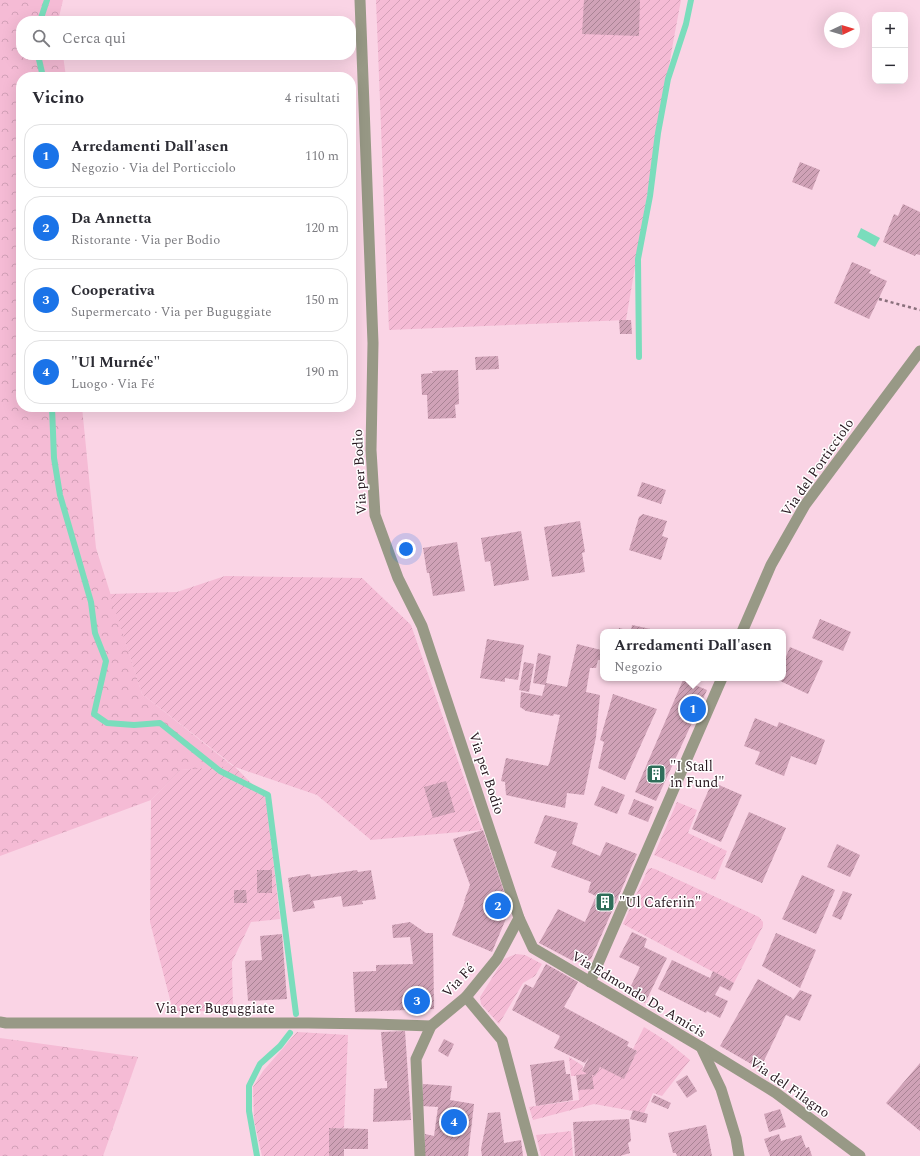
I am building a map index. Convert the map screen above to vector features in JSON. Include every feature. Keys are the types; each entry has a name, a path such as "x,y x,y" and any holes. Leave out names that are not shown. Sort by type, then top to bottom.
{"street":[{"name":"Via per Bodio","path":"360,0 374,343 371,450 375,515 398,578 422,626 519,918"},
{"name":"Via del Porticciolo","path":"743,629 771,565 806,505 920,351"},
{"path":"590,982 721,681"},
{"name":"Via Edmondo De Amicis","path":"519,918 533,948 701,1047 721,1088 736,1138 738,1156"},
{"name":"Via Fé","path":"420,1156 416,1059 430,1026 466,997 497,959 519,918"},
{"path":"466,997 502,1040 533,1156"},
{"name":"Via per Buguggiate","path":"0,1022 308,1023 430,1026"},
{"name":"Via del Filagno","path":"701,1047 776,1093 860,1156"}],"path":[{"path":"879,299 920,310"}],"green space":[{"path":"0,0 63,0 59,16 16,16 16,60 64,60 65,72 16,72 16,412 82,412 96,548 142,694 234,767 180,770 151,800 0,856"},
{"path":"376,0 681,0 626,320 389,330"},
{"path":"225,576 362,578 411,625 482,830 371,840 317,795 235,767 266,798 280,919 251,922 232,962 233,1011 173,1011 150,922 151,800 180,770 234,766 142,694 110,594 177,592"},
{"path":"677,802 697,810 688,833 727,851 715,880 654,855"},
{"path":"651,868 759,917 763,922 763,926 734,983 623,924 648,869"},
{"path":"516,954 525,955 542,964 535,976 523,983 499,1024 481,1004 480,997 504,959"},
{"path":"644,1027 668,1042 690,1060 662,1096 653,1093 644,1113 594,1104 533,1120 529,1107 579,1100 577,1076 571,1076 569,1057 583,1066 582,1071 595,1076 600,1067 624,1078 637,1051 633,1049"},
{"path":"297,1032 348,1035 344,1128 329,1128 329,1156 262,1156 254,1120 253,1087 263,1071"},
{"path":"0,1038 138,1057 103,1156 0,1156"},
{"path":"571,1131 573,1156 541,1156 536,1135"}],"shaded area":[{"path":"861,228 880,238 875,247 857,237"}],"building":[{"path":"584,0 640,0 639,36 582,34"},
{"path":"800,162 820,170 812,190 792,182"},
{"path":"903,204 920,212 920,255 916,254 915,256 883,242 894,214 898,216"},
{"path":"852,262 871,270 869,273 887,281 869,319 834,303"},
{"path":"619,320 631,320 632,334 620,334"},
{"path":"498,356 499,369 476,370 475,357"},
{"path":"458,370 459,404 455,405 456,418 428,419 427,395 422,395 421,374 433,373 432,371"},
{"path":"642,482 666,490 661,504 637,496"},
{"path":"643,514 667,521 662,536 668,538 661,560 629,550 639,517"},
{"path":"580,521 585,552 582,553 585,572 552,577 544,527"},
{"path":"521,531 529,580 494,586 490,561 485,562 481,538"},
{"path":"457,542 465,591 433,596 423,548"},
{"path":"820,619 851,632 843,651 812,638"},
{"path":"632,625 650,629 631,629"},
{"path":"487,639 524,645 518,680 505,678 505,682 480,678"},
{"path":"577,644 600,650 600,660 598,660 596,668 590,668 586,692 600,695 596,737 584,795 567,793 565,808 506,795 505,782 501,781 506,758 548,766 550,761 560,715 554,714 553,716 526,711 520,707 521,692 542,696 545,685 533,683 538,653 551,656 546,683 567,687"},
{"path":"790,647 823,661 808,694 780,681 786,681 786,657"},
{"path":"524,662 534,664 529,692 519,690"},
{"path":"683,681 707,690 656,801 635,792"},
{"path":"613,694 657,709 625,780 598,768 604,742 600,740"},
{"path":"755,718 777,727 779,722 825,740 816,765 791,756 784,776 755,764 760,752 744,746"},
{"path":"446,781 455,812 433,818 424,787"},
{"path":"712,782 742,795 721,842 692,829"},
{"path":"602,786 625,795 617,814 594,805"},
{"path":"634,799 654,807 648,822 628,814"},
{"path":"749,812 786,828 762,883 725,867"},
{"name":"\"Ul Caferiin\"","path":"545,815 578,823 572,844 600,856 606,842 637,854 591,959 583,962 575,962 539,943 558,909 585,922 596,896 588,892 591,882 551,867 557,852 534,843"},
{"path":"483,830 510,909 492,952 452,935 470,885 453,839"},
{"path":"837,844 860,855 850,877 827,867"},
{"path":"257,870 272,870 272,893 257,893"},
{"path":"357,870 358,872 371,870 376,899 362,901 363,904 343,907 341,896 313,901 315,908 293,912 288,878 310,874 311,877"},
{"path":"802,875 835,890 816,934 782,919"},
{"path":"234,890 246,890 247,903 234,903"},
{"path":"843,891 852,894 841,920 832,916"},
{"path":"410,922 426,933 433,933 434,1009 355,1012 353,972 376,971 376,965 413,964 410,937 393,938 392,925"},
{"path":"632,932 647,939 644,947 667,958 645,1003 627,994 640,967 619,957"},
{"path":"776,933 816,950 800,988 762,966"},
{"path":"282,934 287,999 248,1001 245,961 262,960 260,936"},
{"path":"672,960 710,978 713,971 734,983 730,991 720,986 715,995 728,1001 720,1018 707,1011 706,1013 658,989"},
{"path":"546,964 578,982 564,1007 629,1042 627,1046 637,1051 624,1079 600,1067 595,1076 592,1075 594,1089 578,1090 576,1075 588,1074 582,1071 589,1057 585,1063 554,1048 560,1036 512,1010 525,984 533,988"},
{"path":"758,979 792,998 793,1000 800,990 812,995 800,1021 786,1015 760,1069 720,1046"},
{"path":"405,1031 411,1120 373,1122 374,1089 387,1088 387,1081 385,1081 381,1032"},
{"path":"444,1039 454,1044 448,1057 438,1051"},
{"path":"564,1060 566,1074 570,1074 573,1100 536,1106 530,1065"},
{"path":"920,1063 920,1131 886,1103"},
{"path":"687,1075 697,1091 687,1098 676,1082"},
{"path":"423,1084 452,1086 450,1100 474,1104 468,1156 425,1156 425,1134 434,1136 438,1107 422,1106"},
{"path":"654,1095 671,1103 668,1109 651,1102"},
{"path":"780,1109 786,1127 769,1132 764,1114"},
{"path":"633,1110 648,1114 646,1123 630,1119"},
{"path":"500,1112 504,1143 521,1140 523,1156 482,1156 481,1149 488,1113"},
{"path":"629,1119 631,1141 628,1143 630,1153 620,1156 575,1156 573,1122"},
{"path":"706,1125 712,1156 677,1156 676,1153 673,1153 668,1133"},
{"path":"329,1128 368,1129 368,1149 344,1149 344,1156 329,1156"},
{"path":"779,1134 781,1141 801,1135 806,1148 809,1147 812,1156 770,1156 764,1139"}],"waterway":[{"path":"42,16 47,0"},
{"path":"639,357 638,259 650,196 658,133 668,79 686,24 691,0"},
{"path":"39,60 42,72"},
{"path":"52,412 54,458 60,495 91,602 95,633 106,661 94,714 107,723 134,725 160,723 220,771 268,795 296,1014"},
{"path":"257,1156 249,1111 249,1086 260,1064 280,1046 290,1033"}],"place":[{"name":"Arredamenti Dall'asen","path":"693,709"},
{"name":"\"I Stall in Fund\"","path":"656,774"},
{"name":"\"Ul Caferiin\"","path":"605,902"},
{"name":"Da Annetta","path":"498,906"},
{"name":"Cooperativa","path":"417,1001"},
{"name":"\"Ul Murnée\"","path":"454,1122"}]}
